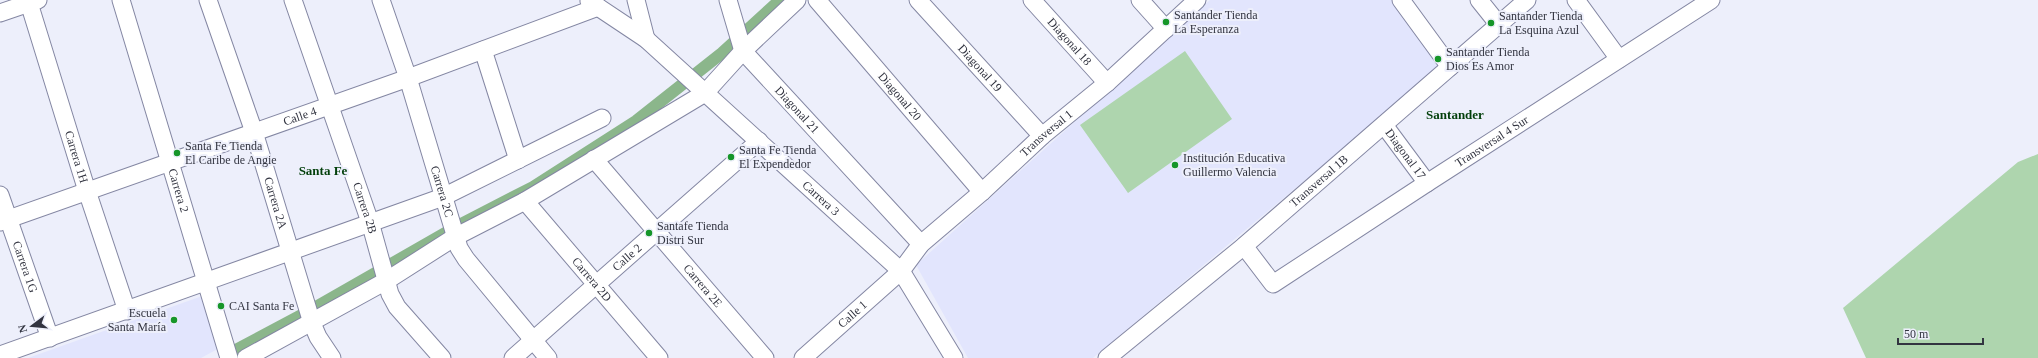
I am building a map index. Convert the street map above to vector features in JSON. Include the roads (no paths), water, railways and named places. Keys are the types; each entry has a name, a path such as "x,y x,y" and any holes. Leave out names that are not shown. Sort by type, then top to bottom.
{"street":[{"name":"Carrera 2","path":"121,0 171,162 226,349"},
{"name":"Carrera 2A","path":"208,0 254,132 306,299 311,321 318,337 332,358"},
{"name":"Carrera 2B","path":"293,0 370,222 390,294 397,307 442,358"},
{"name":"Carrera 2C","path":"381,0 408,78 455,235 466,259 548,358"},
{"path":"636,0 646,39"},
{"name":"Diagonal 21","path":"728,0 740,41 921,244"},
{"path":"246,358 385,279 455,235 525,201 702,90 740,41 797,0"},
{"name":"Diagonal 20","path":"817,0 982,192"},
{"name":"Diagonal 19","path":"918,0 1042,136"},
{"name":"Diagonal 18","path":"1032,0 1107,83"},
{"path":"1140,0 1166,29"},
{"name":"Transversal 1","path":"901,271 921,244 982,192 1042,136 1107,83 1197,0"},
{"path":"1401,0 1450,67"},
{"path":"1479,0 1499,25"},
{"name":"Transversal 1B","path":"1107,358 1244,246 1527,0"},
{"name":"Transversal 4 Sur","path":"1244,246 1273,284 1711,0"},
{"path":"0,13 34,2"},
{"name":"Carrera 1H","path":"34,2 87,191 127,311"},
{"path":"1584,2 1619,59"},
{"name":"Calle 4","path":"4,220 408,78 483,50 593,4"},
{"name":"Carrera 3","path":"593,4 646,39 901,271 954,358"},
{"path":"483,50 518,160"},
{"path":"0,355 206,283 291,250 370,222 445,204 518,160 602,118"},
{"name":"Diagonal 17","path":"1384,125 1427,183"},
{"name":"Calle 2","path":"513,358 759,141"},
{"name":"Carrera 2E","path":"594,159 765,358"},
{"name":"Carrera 1G","path":"0,195 4,220 50,338"},
{"name":"Carrera 2D","path":"525,201 659,358"},
{"name":"Calle 1","path":"803,358 901,271"}],"waterway":[{"path":"230,353 309,311 461,224 533,187 636,121 722,53 780,0"}],"place":[{"name":"Santander Tienda La Esperanza","path":"1166,22"},
{"name":"Santander Tienda La Esquina Azul","path":"1491,23"},
{"name":"Santander Tienda Dios Es Amor","path":"1438,59"},
{"name":"Santa Fe Tienda El Caribe de Angie","path":"177,153"},
{"name":"Santa Fe Tienda El Expendedor","path":"731,157"},
{"name":"Institución Educativa Guillermo Valencia","path":"1175,165"},
{"name":"Santafe Tienda Distri Sur","path":"649,233"},
{"name":"CAI Santa Fe","path":"221,306"},
{"name":"Escuela Santa María","path":"174,320"}],"district":[{"name":"Santander","path":"1455,114"},
{"name":"Santa Fe","path":"323,170"}]}
